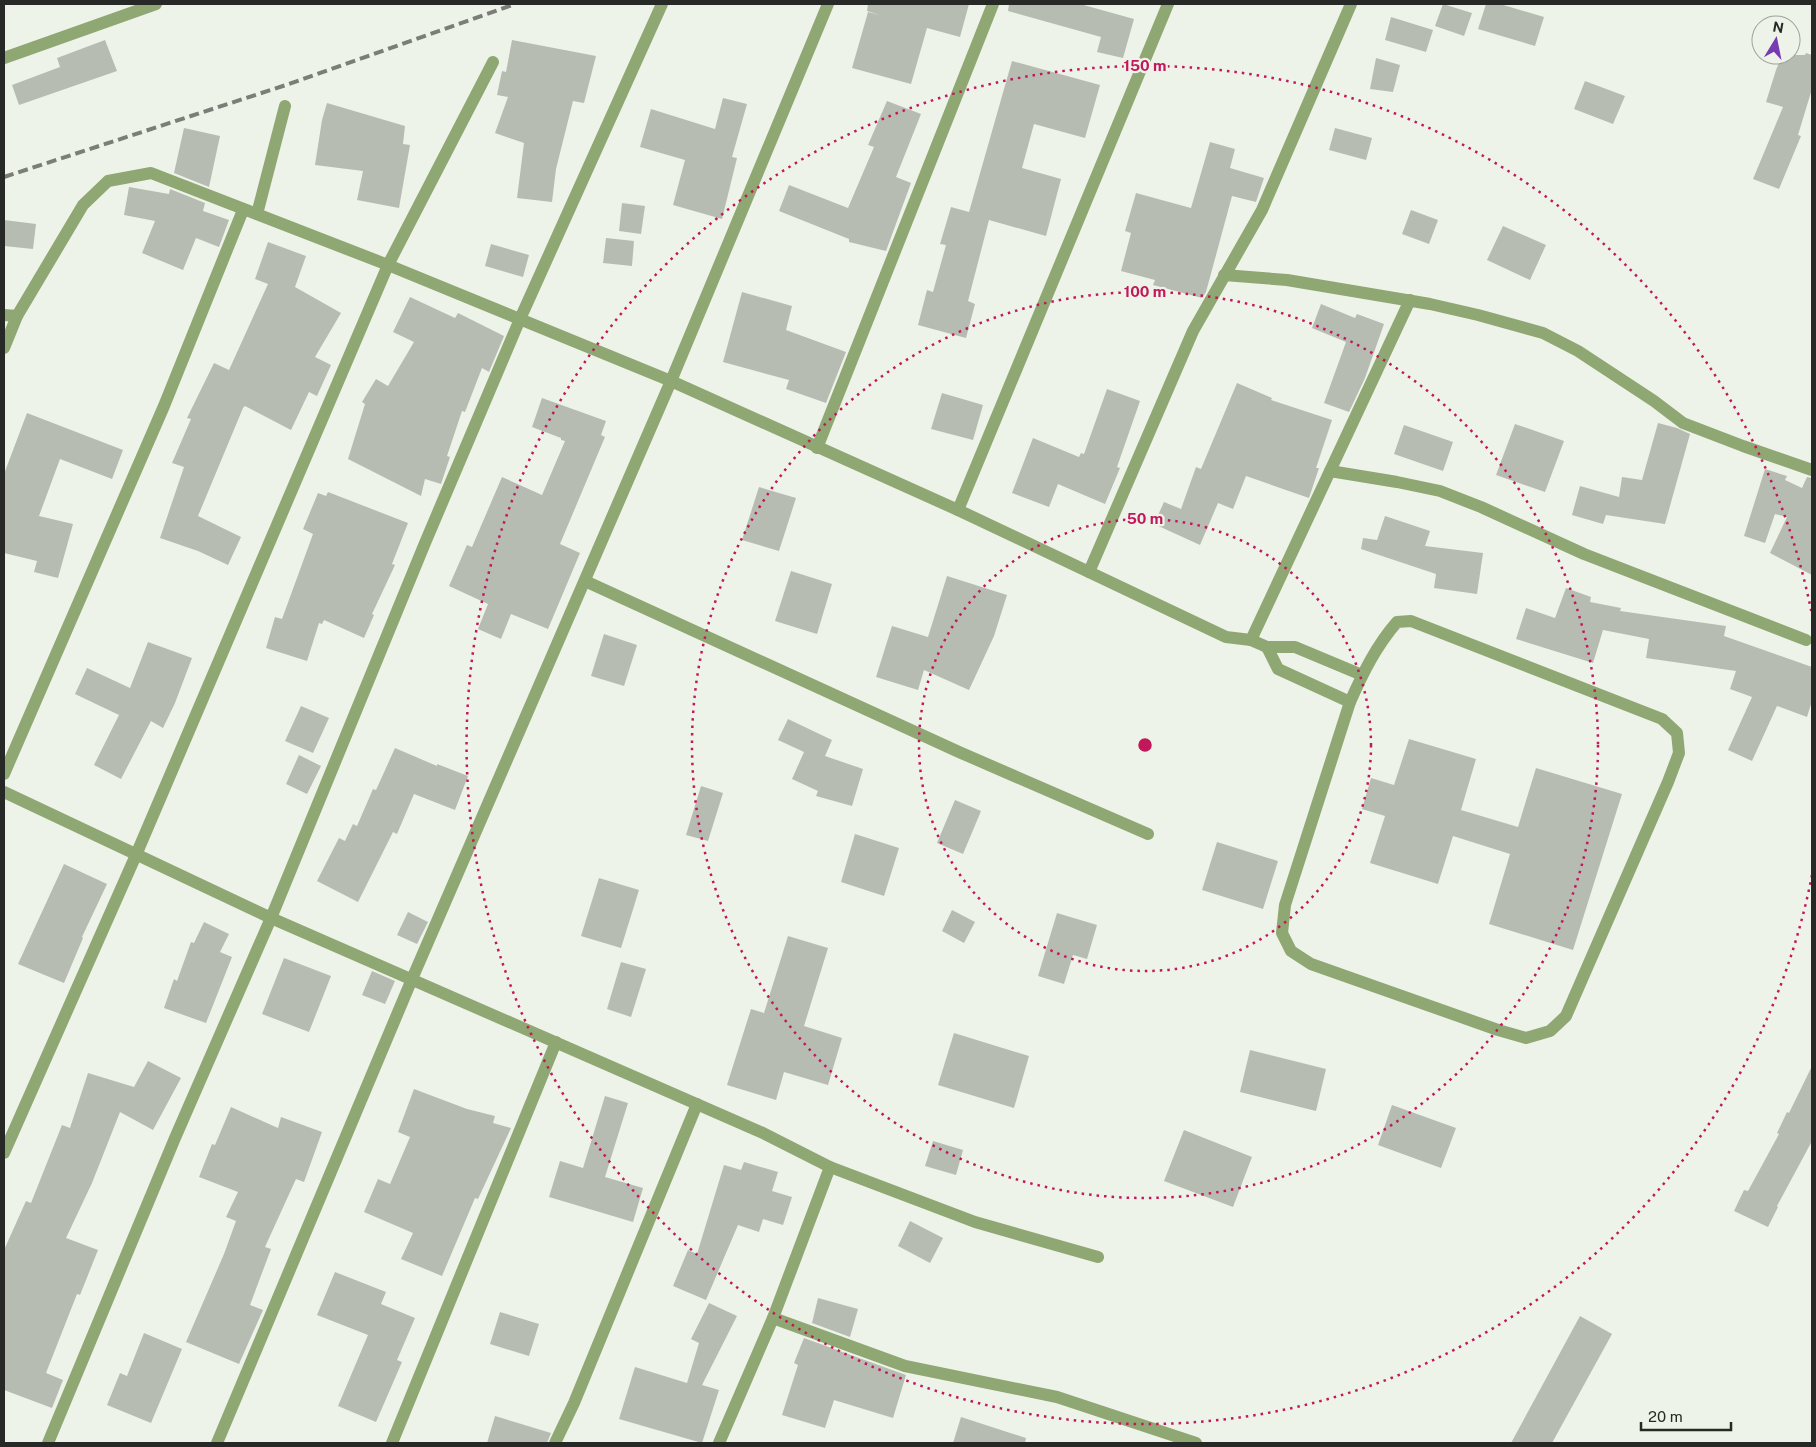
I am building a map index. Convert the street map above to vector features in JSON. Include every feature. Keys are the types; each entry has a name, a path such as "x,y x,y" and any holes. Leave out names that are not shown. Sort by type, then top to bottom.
{"street":[{"path":"4,58 156,4"},
{"path":"48,1443 175,1138 271,918 425,543 520,320 662,4"},
{"path":"217,1443 412,979 671,381 828,4"},
{"path":"818,448 993,4"},
{"path":"958,510 1168,4"},
{"path":"1089,572 1193,331 1262,210 1351,4"},
{"path":"4,1153 136,855 388,265 493,62"},
{"path":"257,214 285,106"},
{"path":"4,348 10,315 83,205 108,181 151,174 388,265 671,381 958,510 1226,637 1251,640 1267,647 1295,647 1362,676"},
{"path":"4,774 164,406 244,210"},
{"path":"1224,275 1287,280 1410,300 1478,315 1543,333 1578,351 1654,401 1683,423 1812,470"},
{"path":"1251,640 1410,300"},
{"path":"1330,471 1440,491 1481,507 1584,554 1806,640"},
{"path":"585,581 958,752 1148,834"},
{"path":"1411,621 1662,719 1677,732 1679,753 1668,782 1566,1016 1550,1031 1526,1038 1498,1030 1312,964 1291,951 1282,933 1285,905 1350,702 1362,676 1384,637 1397,622 1411,621"},
{"path":"1267,647 1278,669 1350,702"},
{"path":"4,792 271,918 763,1133 830,1167 975,1222 1098,1257"},
{"path":"392,1443 556,1042"},
{"path":"555,1443 578,1394 697,1104"},
{"path":"719,1443 773,1318 830,1167"},
{"path":"773,1318 905,1366 1057,1397 1196,1443"}],"building":[{"path":"868,4 969,4 960,37 927,28 911,84 852,68 868,12 880,15 867,11"},
{"path":"1009,4 1080,4 1134,19 1123,58 1097,52 1101,37 1008,11"},
{"path":"1443,4 1472,13 1464,36 1435,26"},
{"path":"1486,4 1500,4 1544,17 1535,46 1478,29"},
{"path":"1391,17 1433,30 1426,52 1385,40"},
{"path":"105,40 117,71 19,105 12,85 60,67 57,58"},
{"path":"512,40 596,56 584,103 573,101 556,169 552,202 517,198 524,143 495,133 508,97 497,95 502,71 506,72"},
{"path":"1806,53 1812,55 1812,89 1798,135 1801,136 1779,189 1753,179 1783,107 1766,102 1778,65 1801,65 1801,55"},
{"path":"1376,58 1400,65 1393,92 1370,89"},
{"path":"1012,61 1100,85 1085,138 1034,124 1022,168 1061,179 1046,236 989,220 968,301 975,304 966,338 918,325 927,290 933,292 946,245 940,244 951,207 969,212"},
{"path":"1585,81 1625,96 1613,124 1574,109"},
{"path":"723,98 747,104 732,157 737,158 722,219 673,205 685,160 640,147 651,109 715,129"},
{"path":"887,101 921,114 896,177 911,183 886,251 849,242 849,239 779,211 789,185 848,208 874,147 868,145"},
{"path":"327,103 405,126 403,144 410,145 399,208 357,200 363,171 315,165 322,120"},
{"path":"184,128 220,136 209,187 174,173"},
{"path":"1335,128 1372,138 1366,160 1329,150"},
{"path":"1210,142 1235,149 1230,168 1264,178 1256,202 1232,196 1206,292 1202,298 1153,285 1155,280 1121,271 1131,233 1125,231 1136,193 1191,208"},
{"path":"129,187 169,194 170,189 205,203 203,211 229,220 219,247 196,238 183,270 142,253 155,221 124,215"},
{"path":"622,203 645,206 641,234 619,231"},
{"path":"1411,210 1438,220 1429,244 1402,234"},
{"path":"4,220 36,224 33,249 4,246"},
{"path":"1503,226 1546,245 1530,280 1487,260"},
{"path":"606,238 634,241 632,266 603,263"},
{"path":"268,242 306,256 295,287 341,313 315,357 331,365 317,396 309,392 291,430 245,406 243,408 198,516 241,537 228,565 198,551 160,538 184,467 172,463 191,419 187,418 214,363 229,370 268,284 255,279"},
{"path":"491,244 529,255 523,277 485,266"},
{"path":"742,292 792,306 786,330 846,352 826,403 786,389 789,380 723,362"},
{"path":"410,297 455,318 458,313 504,336 489,372 482,368 465,412 462,411 447,456 450,457 441,484 425,479 421,496 348,459 365,404 362,402 376,379 388,386 414,342 393,332"},
{"path":"1321,304 1355,318 1357,314 1384,324 1365,378 1349,412 1324,403 1346,342 1312,328"},
{"path":"1237,383 1272,398 1271,400 1332,420 1316,468 1319,468 1309,498 1246,476 1233,509 1218,503 1200,545 1154,524 1164,502 1181,509 1196,467 1201,469"},
{"path":"1107,389 1140,401 1117,467 1120,468 1105,504 1058,484 1049,507 1012,493 1033,438 1079,457 1081,453 1084,454"},
{"path":"942,393 983,405 973,440 931,429"},
{"path":"542,398 606,421 601,435 605,437 560,544 580,553 548,629 511,614 501,639 478,629 488,604 449,586 467,545 472,547 502,477 542,495 565,441 532,427"},
{"path":"27,413 123,450 112,479 60,459 39,516 73,524 58,578 34,572 37,561 4,553 4,474"},
{"path":"1658,423 1690,434 1665,524 1606,515 1603,524 1572,515 1580,486 1619,497 1622,477 1642,480"},
{"path":"1515,424 1564,441 1545,492 1496,475"},
{"path":"1404,425 1453,442 1443,471 1394,454"},
{"path":"1765,469 1787,476 1785,480 1802,488 1807,477 1812,478 1812,575 1770,553 1787,517 1775,514 1765,543 1744,536"},
{"path":"759,487 796,498 779,551 742,540"},
{"path":"328,492 408,523 392,564 395,565 372,614 374,615 364,638 324,620 322,624 319,623 307,661 266,648 275,617 282,619 313,534 303,529 318,493 326,496"},
{"path":"1385,516 1430,531 1425,546 1483,553 1477,594 1434,588 1436,574 1361,549 1363,538 1377,540"},
{"path":"791,571 832,584 817,634 775,621"},
{"path":"947,576 1007,595 994,636 969,690 924,670 918,690 876,677 892,626 928,637"},
{"path":"1566,588 1591,597 1590,602 1621,608 1620,611 1726,626 1724,636 1812,667 1812,701 1807,717 1777,706 1752,761 1728,750 1752,697 1730,689 1736,671 1646,658 1649,639 1603,630 1593,663 1516,639 1526,608 1555,618"},
{"path":"604,634 637,645 624,686 591,676"},
{"path":"148,642 192,658 175,703 163,728 151,721 121,779 94,765 119,715 75,694 87,668 130,688"},
{"path":"301,706 329,718 313,753 285,741"},
{"path":"788,719 832,740 825,756 863,769 852,806 816,796 818,791 792,779 804,752 778,740"},
{"path":"1409,739 1476,759 1461,810 1518,827 1536,768 1622,794 1573,950 1489,924 1510,854 1453,836 1438,884 1370,863 1385,816 1362,809 1371,778 1394,785"},
{"path":"395,748 437,766 437,764 468,776 455,810 414,794 397,834 393,832 358,902 317,881 339,838 345,841 353,824 357,826 373,789 376,790"},
{"path":"299,755 321,766 307,794 286,784"},
{"path":"701,786 723,793 708,841 686,835"},
{"path":"955,800 981,811 963,854 937,843"},
{"path":"855,834 899,848 884,896 841,882"},
{"path":"1217,842 1278,861 1263,909 1202,890"},
{"path":"64,864 107,884 82,937 64,983 18,964"},
{"path":"599,878 639,890 621,948 581,936"},
{"path":"952,910 975,922 964,943 942,931"},
{"path":"408,912 428,922 417,944 397,935"},
{"path":"1057,913 1097,925 1087,959 1073,955 1064,984 1038,976"},
{"path":"204,922 229,934 220,952 232,957 206,1023 164,1008 174,979 177,981 191,942 194,943"},
{"path":"788,936 828,948 804,1026 842,1038 828,1085 784,1072 776,1100 727,1085 751,1009 764,1013"},
{"path":"284,958 331,976 309,1032 262,1014"},
{"path":"621,962 646,969 631,1017 607,1009"},
{"path":"372,971 395,981 385,1004 362,995"},
{"path":"954,1033 1029,1056 1014,1108 938,1085"},
{"path":"1250,1050 1326,1069 1316,1111 1240,1092"},
{"path":"148,1061 181,1078 153,1130 120,1112 92,1183 66,1238 98,1250 80,1295 77,1294 46,1373 63,1380 52,1408 4,1390 4,1250 26,1201 31,1203 62,1125 70,1128 88,1073 134,1087"},
{"path":"1812,1066 1812,1141 1777,1206 1768,1227 1734,1211 1744,1190 1748,1191 1779,1134 1777,1133 1787,1112 1789,1113"},
{"path":"414,1089 467,1109 495,1116 493,1123 511,1128 478,1199 475,1198 442,1276 401,1259 413,1233 364,1212 378,1179 390,1184 410,1137 398,1132"},
{"path":"605,1096 628,1103 605,1177 643,1188 633,1222 549,1197 560,1161 583,1168"},
{"path":"1392,1105 1456,1128 1441,1168 1378,1145"},
{"path":"231,1107 278,1128 281,1117 322,1132 304,1182 296,1179 265,1247 271,1249 250,1305 263,1310 239,1364 186,1342 224,1254 236,1221 226,1217 238,1192 199,1177 212,1144 215,1145"},
{"path":"1184,1130 1252,1157 1233,1207 1164,1181"},
{"path":"933,1141 963,1150 956,1175 925,1166"},
{"path":"744,1162 778,1172 772,1191 792,1197 783,1225 763,1219 759,1232 738,1225 706,1300 673,1286 688,1250 697,1254 724,1165 741,1170"},
{"path":"910,1221 943,1238 930,1263 898,1246"},
{"path":"335,1272 386,1292 381,1304 415,1318 397,1360 402,1362 376,1422 338,1406 368,1335 317,1315"},
{"path":"818,1298 858,1309 850,1337 812,1323"},
{"path":"709,1303 737,1316 702,1385 719,1390 702,1443 619,1419 635,1367 687,1383 699,1343 691,1339"},
{"path":"500,1312 539,1324 529,1356 490,1344"},
{"path":"1580,1316 1612,1334 1552,1443 1511,1443"},
{"path":"144,1333 182,1349 151,1423 107,1405 120,1373 127,1376"},
{"path":"804,1338 906,1375 893,1418 834,1400 825,1428 782,1415 798,1365 794,1363"},
{"path":"495,1416 551,1433 547,1443 487,1443"},
{"path":"961,1417 1026,1438 1025,1443 953,1443"}],"railway":[{"path":"4,177 286,85 515,4"}]}
